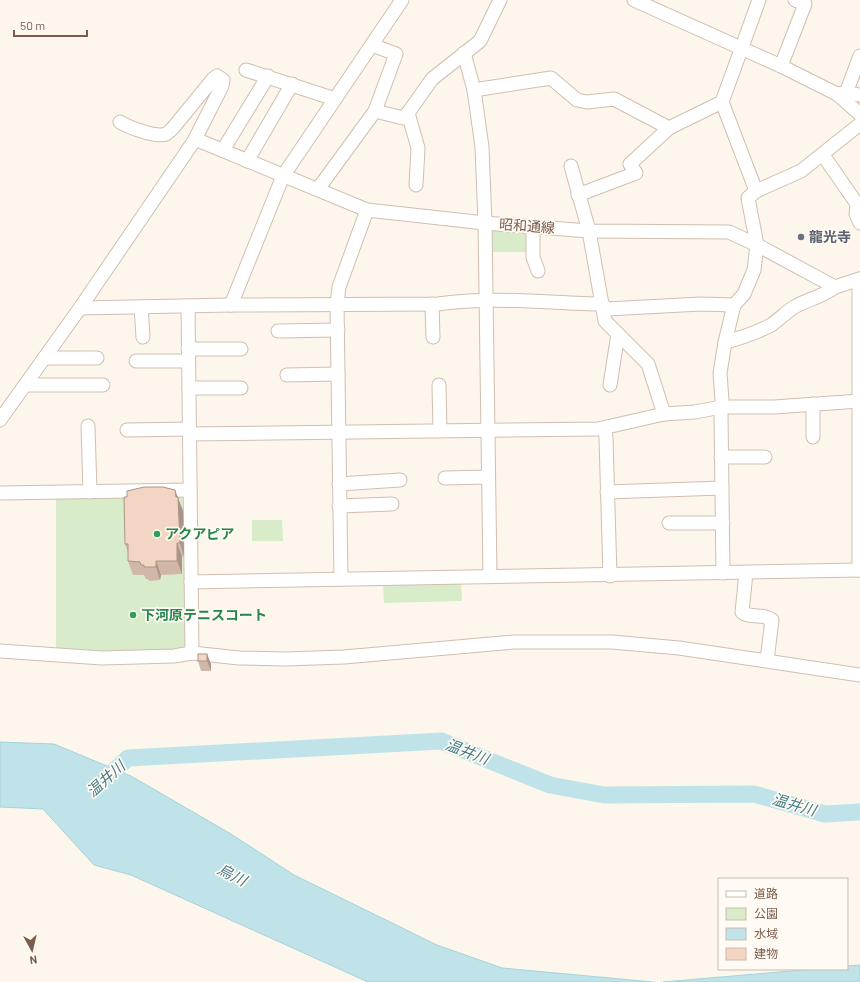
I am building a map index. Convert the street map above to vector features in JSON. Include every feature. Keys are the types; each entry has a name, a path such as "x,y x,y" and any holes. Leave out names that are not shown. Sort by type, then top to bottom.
{"street":[{"path":"231,305 283,176 402,0"},
{"path":"375,111 403,118 432,78 480,41 500,0"},
{"path":"756,191 722,102 740,48 759,0"},
{"path":"781,66 805,4 795,0"},
{"path":"639,1 842,94 860,95"},
{"path":"318,189 375,111 396,54 372,45"},
{"path":"464,53 474,90 482,147 486,223 485,301 490,576"},
{"path":"842,94 860,56"},
{"path":"246,70 334,99"},
{"path":"0,420 80,308 195,139 222,86 223,80 221,77 217,76 213,79 174,128 166,134 157,134 127,126 120,122"},
{"path":"223,150 268,76"},
{"path":"474,90 551,78 577,100 587,102 614,99 669,128"},
{"path":"247,161 292,84"},
{"path":"842,94 860,114"},
{"path":"578,195 636,173 630,164 669,128 722,102"},
{"path":"408,113 418,148 416,185"},
{"path":"723,573 720,373 725,342 734,305 744,294 754,270 757,245 748,198 756,191 801,171 860,124"},
{"name":"昭和通線","path":"195,139 368,210 486,223 589,231 729,232 757,245 835,287"},
{"path":"823,155 858,204 856,214 860,223"},
{"path":"571,166 589,231 605,321 648,364 664,414"},
{"path":"341,579 337,305 339,287 368,210"},
{"path":"533,226 533,257 538,271"},
{"path":"191,582 490,576 610,576 859,570 859,279 835,287 826,294 820,295 796,306 772,324 748,336 725,342"},
{"path":"80,308 231,305 432,304 485,301 602,304 607,309 701,304 734,305"},
{"path":"432,304 433,337"},
{"path":"188,306 192,653"},
{"path":"141,307 143,337"},
{"path":"278,331 338,330"},
{"path":"610,385 618,334"},
{"path":"136,361 242,349"},
{"path":"44,358 97,358"},
{"path":"286,375 338,374"},
{"path":"25,385 103,385"},
{"path":"439,385 440,431"},
{"path":"189,388 241,388"},
{"path":"127,430 338,432 604,428 664,414 694,412 721,407 774,407 859,401"},
{"path":"813,404 814,436"},
{"path":"88,426 90,492"},
{"path":"604,428 606,438 610,576"},
{"path":"722,457 765,456"},
{"path":"445,478 488,477"},
{"path":"339,484 400,480"},
{"path":"607,492 722,488"},
{"path":"0,493 190,490"},
{"path":"339,506 392,504"},
{"path":"669,524 722,523"},
{"path":"746,573 742,612 748,615 772,620 767,660"},
{"path":"0,651 102,658 174,656 192,653 239,658 285,659 344,657 514,642 583,641 641,643 767,660 860,675"}],"green space":[{"path":"490,227 529,231 528,252 489,252"},
{"path":"56,497 181,498 186,502 187,647 174,653 62,651 56,649"},
{"path":"252,520 282,520 283,541 252,541"},
{"path":"461,580 462,601 384,603 383,582"}],"water":[{"name":"烏川","path":"0,742 54,744 131,776 231,834 294,875 437,945 502,968 653,982 368,982 131,875 94,865 43,809 0,807"},
{"path":"860,965 860,982 663,982 802,970 848,970 848,966"}],"building":[{"name":"アクアピア","path":"144,487 163,487 175,490 176,497 178,497 180,543 177,543 177,561 156,561 156,567 144,567 144,565 141,565 140,562 128,561 128,544 125,544 124,497 127,497 127,491"},
{"path":"198,654 207,654 207,661 198,661"}],"waterway":[{"name":"温井川","path":"99,785 128,758 441,741 550,785 604,795 754,794 825,814 860,812"}],"place":[{"name":"龍光寺","path":"801,237"},
{"name":"アクアピア","path":"157,534"},
{"name":"下河原テニスコート","path":"133,615"}]}
